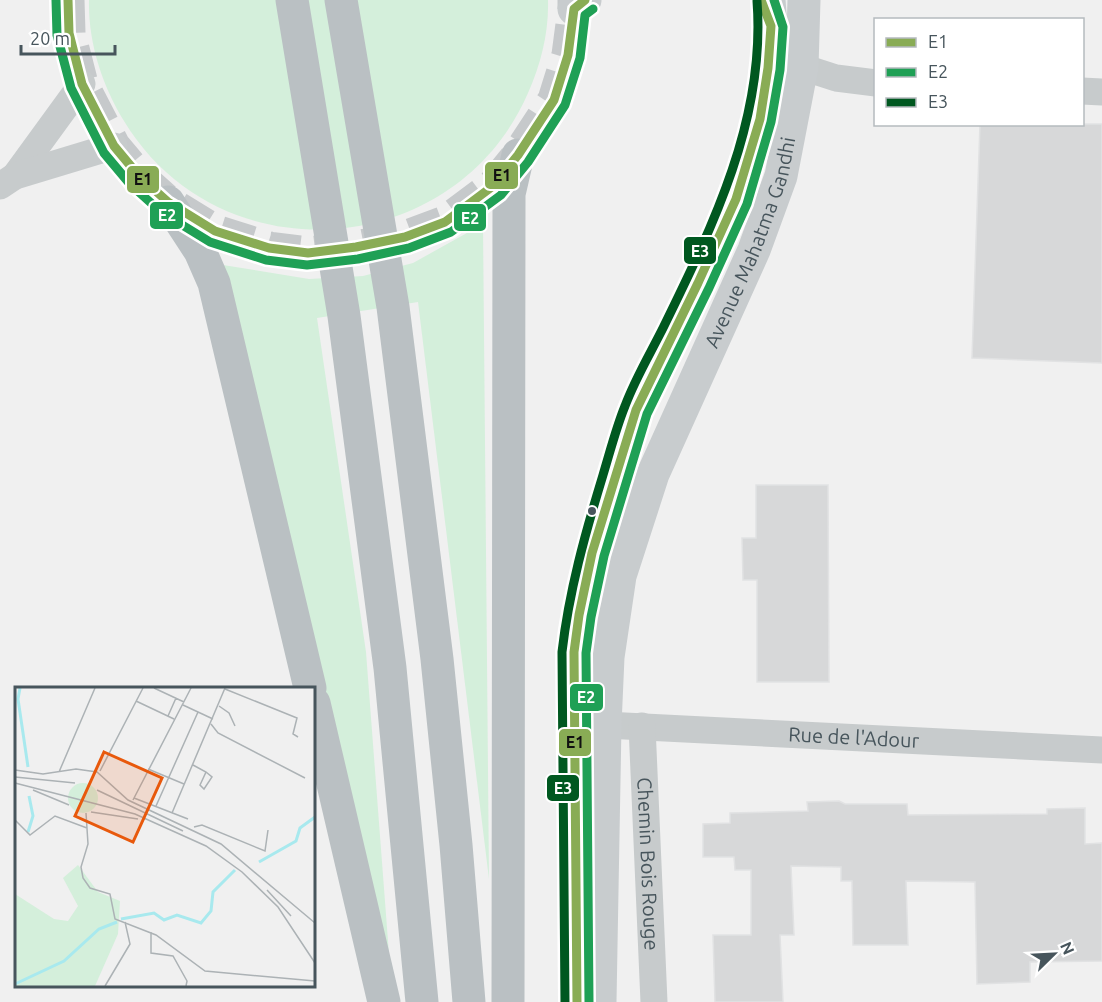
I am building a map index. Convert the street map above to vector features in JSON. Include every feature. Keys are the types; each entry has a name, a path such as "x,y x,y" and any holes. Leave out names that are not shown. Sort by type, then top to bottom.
{"highway":[{"path":"292,0 344,316 390,668 422,1002"},
{"path":"341,0 393,307 437,659 457,856 468,1002"},
{"path":"508,1002 509,194 518,155"},
{"path":"168,202 200,251 214,284 310,687"},
{"path":"315,708 384,1002"}],"main road":[{"name":"Avenue Mahatma Gandhi","path":"600,1002 608,657 620,576 653,474 745,272 781,176 802,67 804,0"},
{"name":"Avenue Mahatma Gandhi","path":"577,1002 574,652 579,615 592,553 636,410 736,199 760,118 768,68 772,7"},
{"path":"772,7 788,18 784,50 802,67"},
{"name":"Avenue Mahatma Gandhi","path":"653,474 653,425 704,321 708,306 705,293 698,283"},
{"name":"Avenue Mahatma Gandhi","path":"605,725 592,701 590,685 593,641 613,522 616,474"}],"street":[{"path":"802,67 836,78 874,83"},
{"path":"8,181 82,84"},
{"path":"1084,91 1102,92"},
{"path":"8,181 114,146"},
{"name":"Rue de l'Adour","path":"605,725 1102,750"},
{"name":"Chemin Bois Rouge","path":"642,726 654,1002"}],"green space":[{"path":"89,0 548,0 548,12 543,48 533,82 494,149 447,190 393,217 334,229 274,225 217,206 166,172 124,121 109,93 94,47"},
{"path":"483,224 489,879 418,302 317,318 366,652 389,954 223,265 309,279 363,276 413,263"}],"building":[{"path":"1102,124 1102,363 972,358 980,126"},
{"path":"756,485 828,485 829,682 757,682 757,580 743,580 742,538 756,538"},
{"path":"839,801 845,804 907,804 908,815 1047,814 1047,809 1085,808 1085,844 1102,843 1102,961 1030,962 1030,982 977,984 975,882 906,881 908,945 853,945 852,881 841,881 841,867 791,866 794,935 780,935 783,1002 715,1002 713,935 751,935 751,870 735,870 734,857 703,857 703,824 730,823 730,813 808,811 807,802"}],"tunnel":[{"path":"68,0 69,33 82,84 114,146 139,176 168,202 215,231 269,248 308,253 356,247 405,237 445,222 493,186 518,155 554,100 568,55 574,0"}],"transit line":[{"name":"E2","path":"56,0 57,35 71,88 104,153 130,184 161,212 210,242 266,260 307,265 358,259 409,248 451,232 501,195 528,162 565,105 580,58 585,15 593,9"},
{"name":"E1","path":"68,0 69,33 82,84 114,146 139,176 168,202 215,231 269,248 308,253 356,247 405,237 445,222 493,186 518,155 554,100 568,55 574,9 585,0"},
{"name":"E1","path":"577,1002 574,652 579,615 592,553 636,410 736,199 760,119 768,68 771,26 761,0"},
{"name":"E2","path":"589,1002 586,653 591,617 604,556 647,414 709,288 747,204 771,122 780,70 783,27 774,0"},
{"name":"E3","path":"565,1002 562,652 573,585 622,414 638,376 700,250 732,170 753,87 758,44 757,1"}]}
